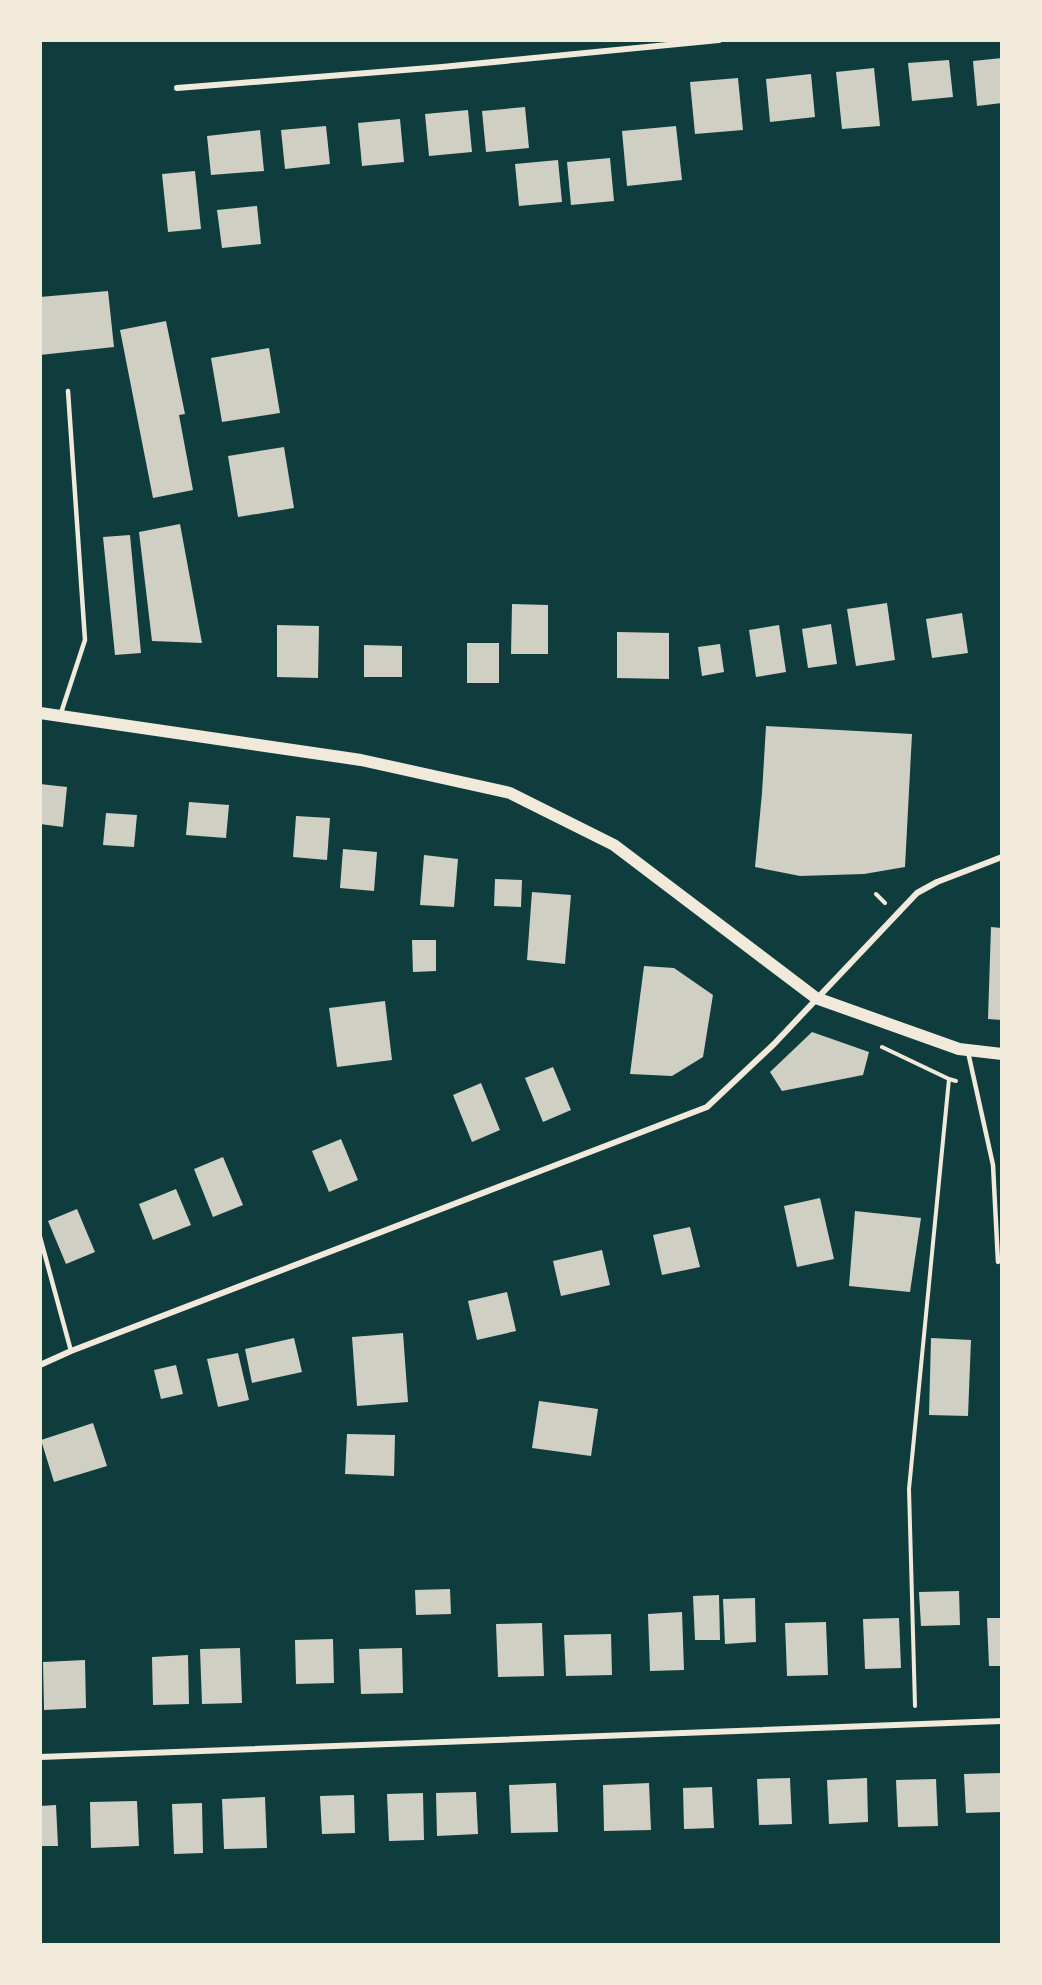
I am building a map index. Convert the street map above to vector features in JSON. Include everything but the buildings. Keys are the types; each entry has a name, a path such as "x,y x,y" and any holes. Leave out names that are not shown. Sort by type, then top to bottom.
{"main road":[{"path":"40,713 362,760 510,794 614,845 816,998 959,1049 1002,1054"}],"street":[{"path":"177,88 442,67 719,40"},
{"path":"40,1365 71,1351 707,1107 774,1044 917,893 937,882 1002,857"},
{"path":"40,1757 1002,1721"}],"lane":[{"path":"60,716 85,640 68,391"},
{"path":"968,1050 993,1165 998,1262"},
{"path":"993,1165 1002,1165"},
{"path":"40,1237 71,1351"}],"path":[{"path":"873,1043 949,1079 975,1085"},
{"path":"915,1724 909,1489 949,1079"}]}
